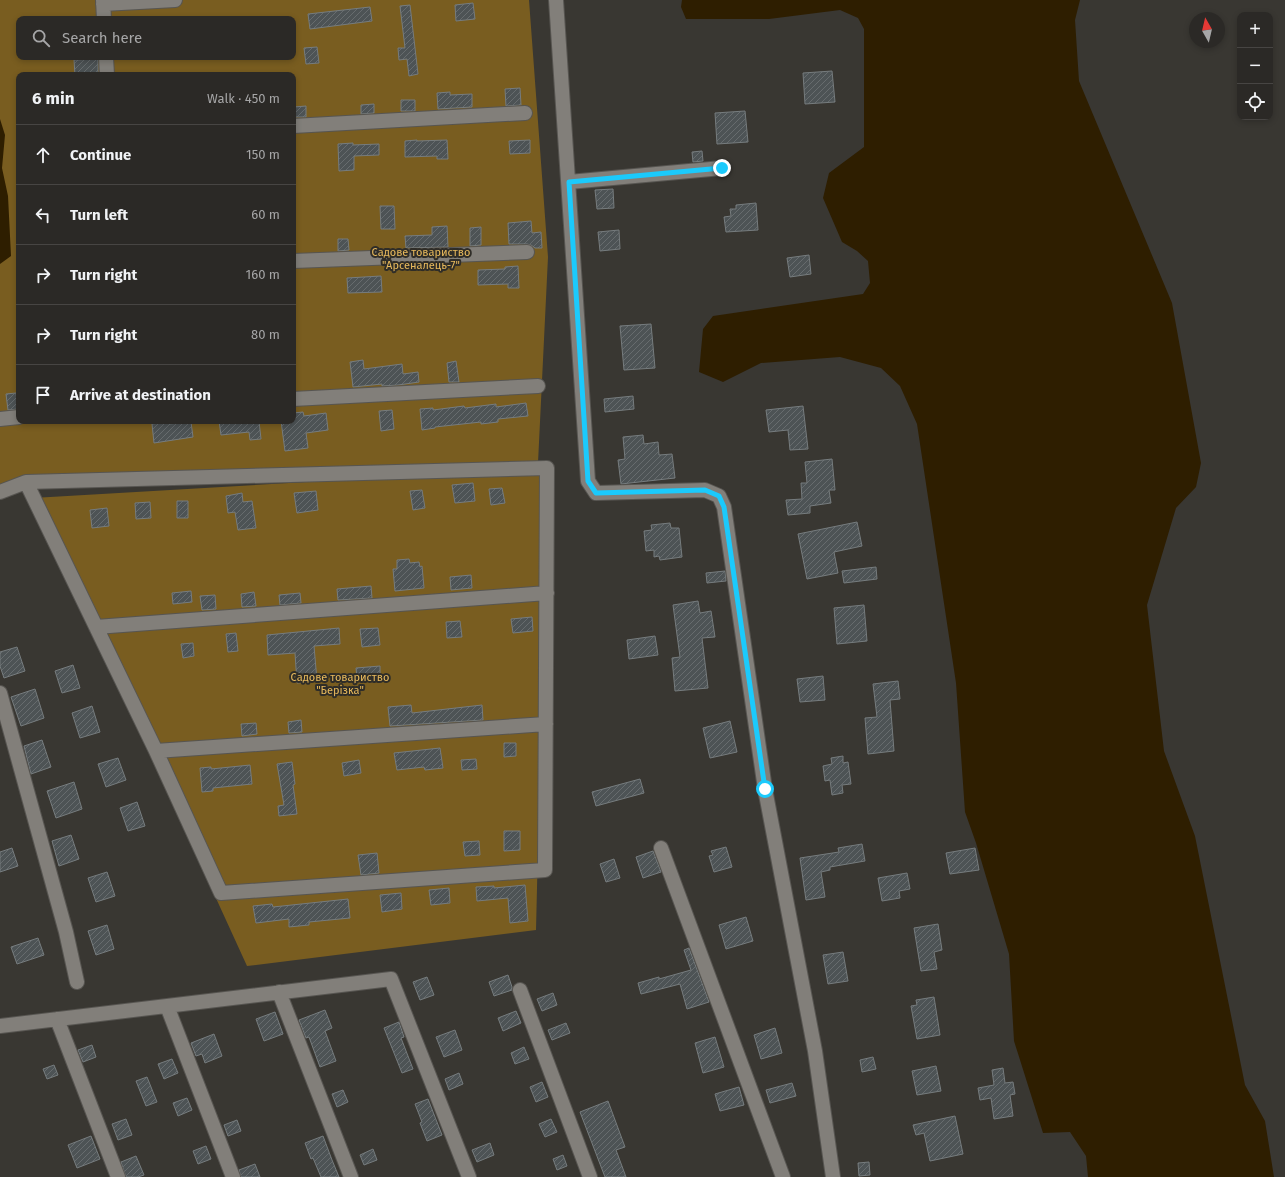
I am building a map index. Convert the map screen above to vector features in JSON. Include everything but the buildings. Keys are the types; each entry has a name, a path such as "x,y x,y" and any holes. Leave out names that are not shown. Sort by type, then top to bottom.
{"street":[{"path":"104,16 103,2 175,0"},
{"path":"556,0 588,481 596,493 705,490 719,496 724,507 765,789 814,1051 833,1177"},
{"path":"106,60 107,72"},
{"path":"296,126 525,113"},
{"path":"569,182 722,168"},
{"path":"296,261 527,252"},
{"path":"296,399 538,386"},
{"path":"0,419 16,417"},
{"path":"0,492 26,482 547,468 545,870 221,893 156,752 26,482"},
{"path":"96,627 546,593"},
{"path":"0,693 5,730 66,932 77,982"},
{"path":"156,752 546,724"},
{"path":"661,848 783,1177"},
{"path":"0,1026 391,978 469,1177"},
{"path":"520,990 590,1177"},
{"path":"279,992 351,1177"},
{"path":"167,1006 233,1177"},
{"path":"57,1019 118,1177"}],"green space":[{"name":"Садове товариство \"Арсеналець-7\"","path":"0,0 529,0 548,257 538,463 0,489"},
{"name":"Садове товариство \"Берізка\"","path":"547,468 536,930 247,966 33,498"}],"shaded area":[{"path":"682,0 1080,0 1075,20 1079,81 1172,303 1201,463 1196,487 1176,508 1147,605 1164,751 1195,836 1245,1085 1265,1121 1274,1177 1088,1177 1086,1156 1070,1132 1043,1133 1014,1041 1009,954 976,843 965,812 956,683 917,424 900,386 881,368 840,357 761,363 723,382 699,372 703,329 713,316 863,294 870,283 868,261 857,251 842,242 823,198 829,173 864,147 864,29 858,18 840,10 769,19 686,19 681,7"},
{"path":"0,119 5,135 2,168 8,196 11,256 0,264"}],"route":[{"path":"722,168 569,182 588,481 596,493 705,490 719,496 724,507 765,789"}]}
